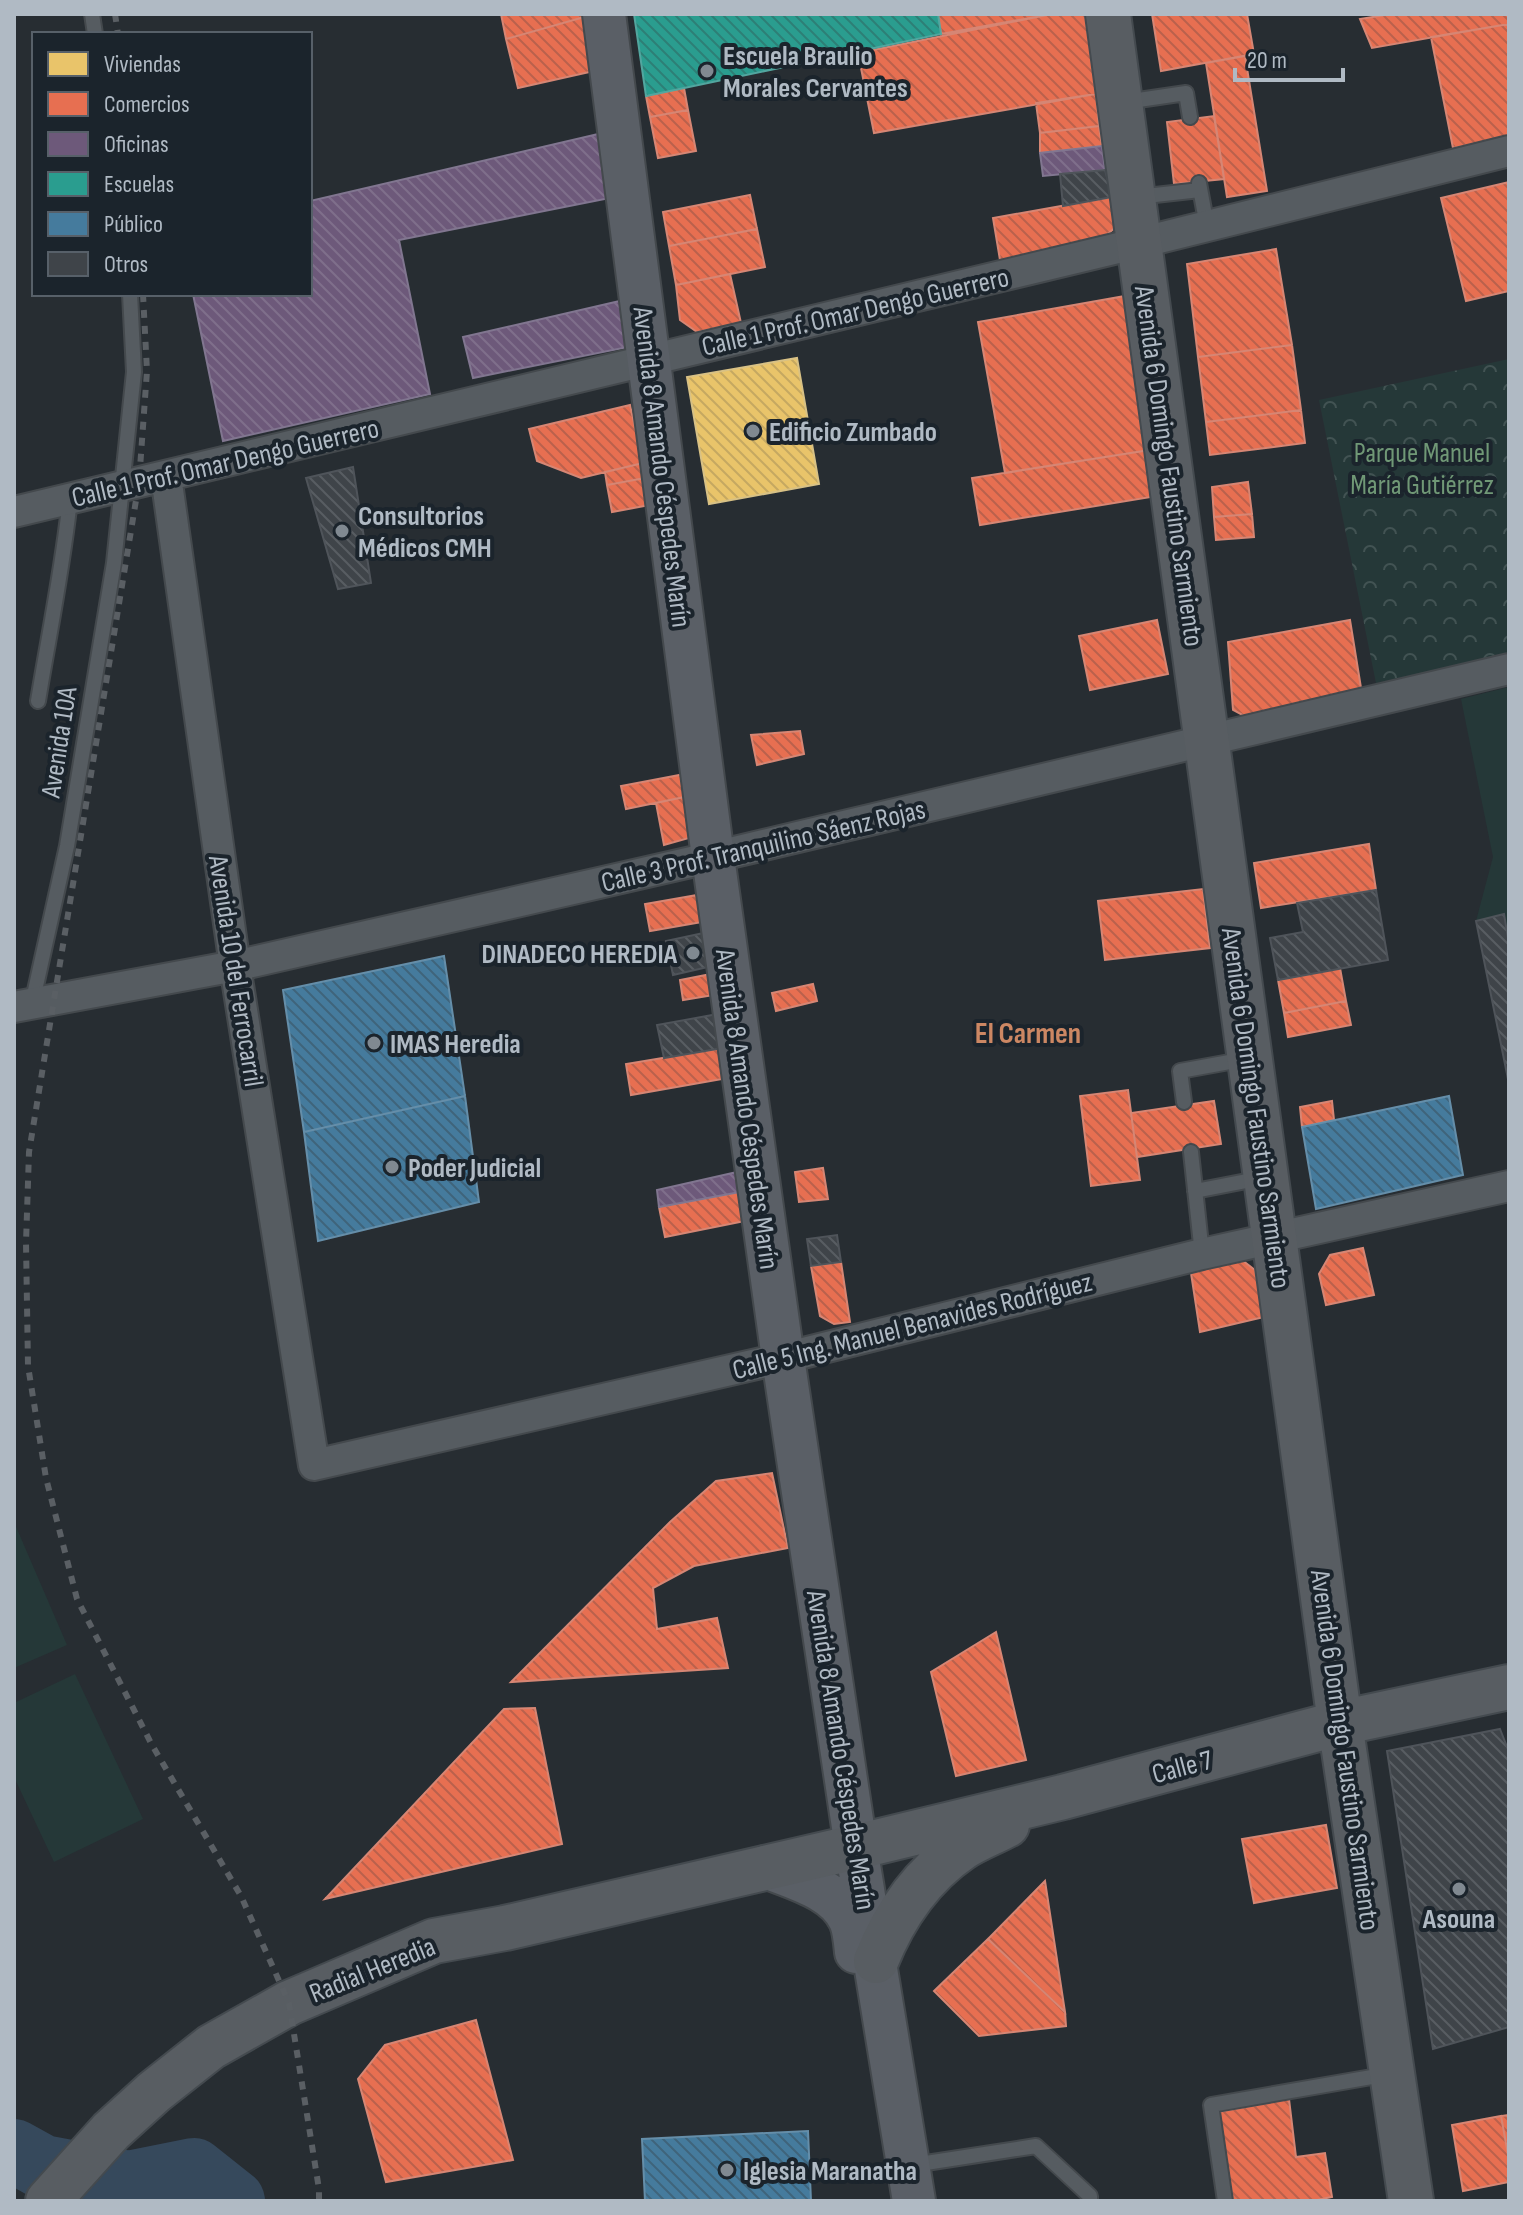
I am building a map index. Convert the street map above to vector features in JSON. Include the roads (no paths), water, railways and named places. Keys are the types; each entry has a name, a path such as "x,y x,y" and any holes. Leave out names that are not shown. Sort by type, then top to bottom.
{"main road":[{"name":"Avenida 6 Domingo Faustino Sarmiento","path":"1108,14 1340,1723 1411,2201"},
{"name":"Calle 7","path":"856,1847 1063,1797 1340,1723 1509,1687"},
{"path":"876,1961 897,1916 932,1874 963,1848 1063,1797"},
{"name":"Radial Heredia","path":"48,2201 111,2131 154,2092 211,2047 289,2003 434,1941 505,1928 856,1847"}],"street":[{"name":"Avenida 8 Amando Céspedes Marín","path":"604,14 713,857 783,1358 876,1961 906,2189"},
{"name":"Calle 1 Prof. Omar Dengo Guerrero","path":"14,512 1139,243 1509,151"},
{"name":"Avenida 10 del Ferrocarril","path":"166,476 235,966 314,1465"},
{"name":"Calle 3 Prof. Tranquilino Sáenz Rojas","path":"23,1006 235,966 1207,742 1509,669"},
{"name":"Calle 5 Ing. Manuel Benavides Rodríguez","path":"314,1465 783,1358 1202,1254 1509,1186"},
{"name":"Avenida 8 Amando Céspedes Marín","path":"766,1867 821,1890 839,1903 851,1922 906,2189"}],"lane":[{"path":"1121,103 1186,93 1190,117"},
{"path":"1133,197 1200,186 1207,226"},
{"path":"123,486 134,372 130,296"},
{"name":"Avenida 10A","path":"23,1006 67,846 114,563 123,486"},
{"path":"38,701 63,566 70,499"},
{"path":"1184,1102 1180,1071 1250,1058"},
{"path":"1191,1152 1202,1254"},
{"path":"1195,1191 1266,1177"},
{"path":"1225,2201 1211,2105 1393,2074"},
{"path":"906,2189 1036,2146 1090,2196 1090,2201"}],"waterway":[{"path":"14,2151 43,2167 129,2183 194,2170 233,2201"}],"railway":[{"path":"115,14 118,32"},
{"path":"143,296 147,371 139,482 29,1152 26,1243 28,1366 46,1478 77,1599 152,1745 241,1896 289,2003 319,2201"}],"place":[{"name":"Escuela Braulio Morales Cervantes","path":"707,71"},
{"name":"Edificio Zumbado","path":"753,431"},
{"name":"Consultorios Médicos CMH","path":"342,531"},
{"name":"DINADECO HEREDIA","path":"693,953"},
{"name":"IMAS Heredia","path":"374,1043"},
{"name":"Poder Judicial","path":"392,1167"},
{"name":"Asouna","path":"1459,1889"},
{"name":"Iglesia Maranatha","path":"727,2170"}],"district":[{"name":"El Carmen","path":"1028,1033"}],"park label":[{"name":"Parque Manuel María Gutiérrez","path":"1422,468"}]}
